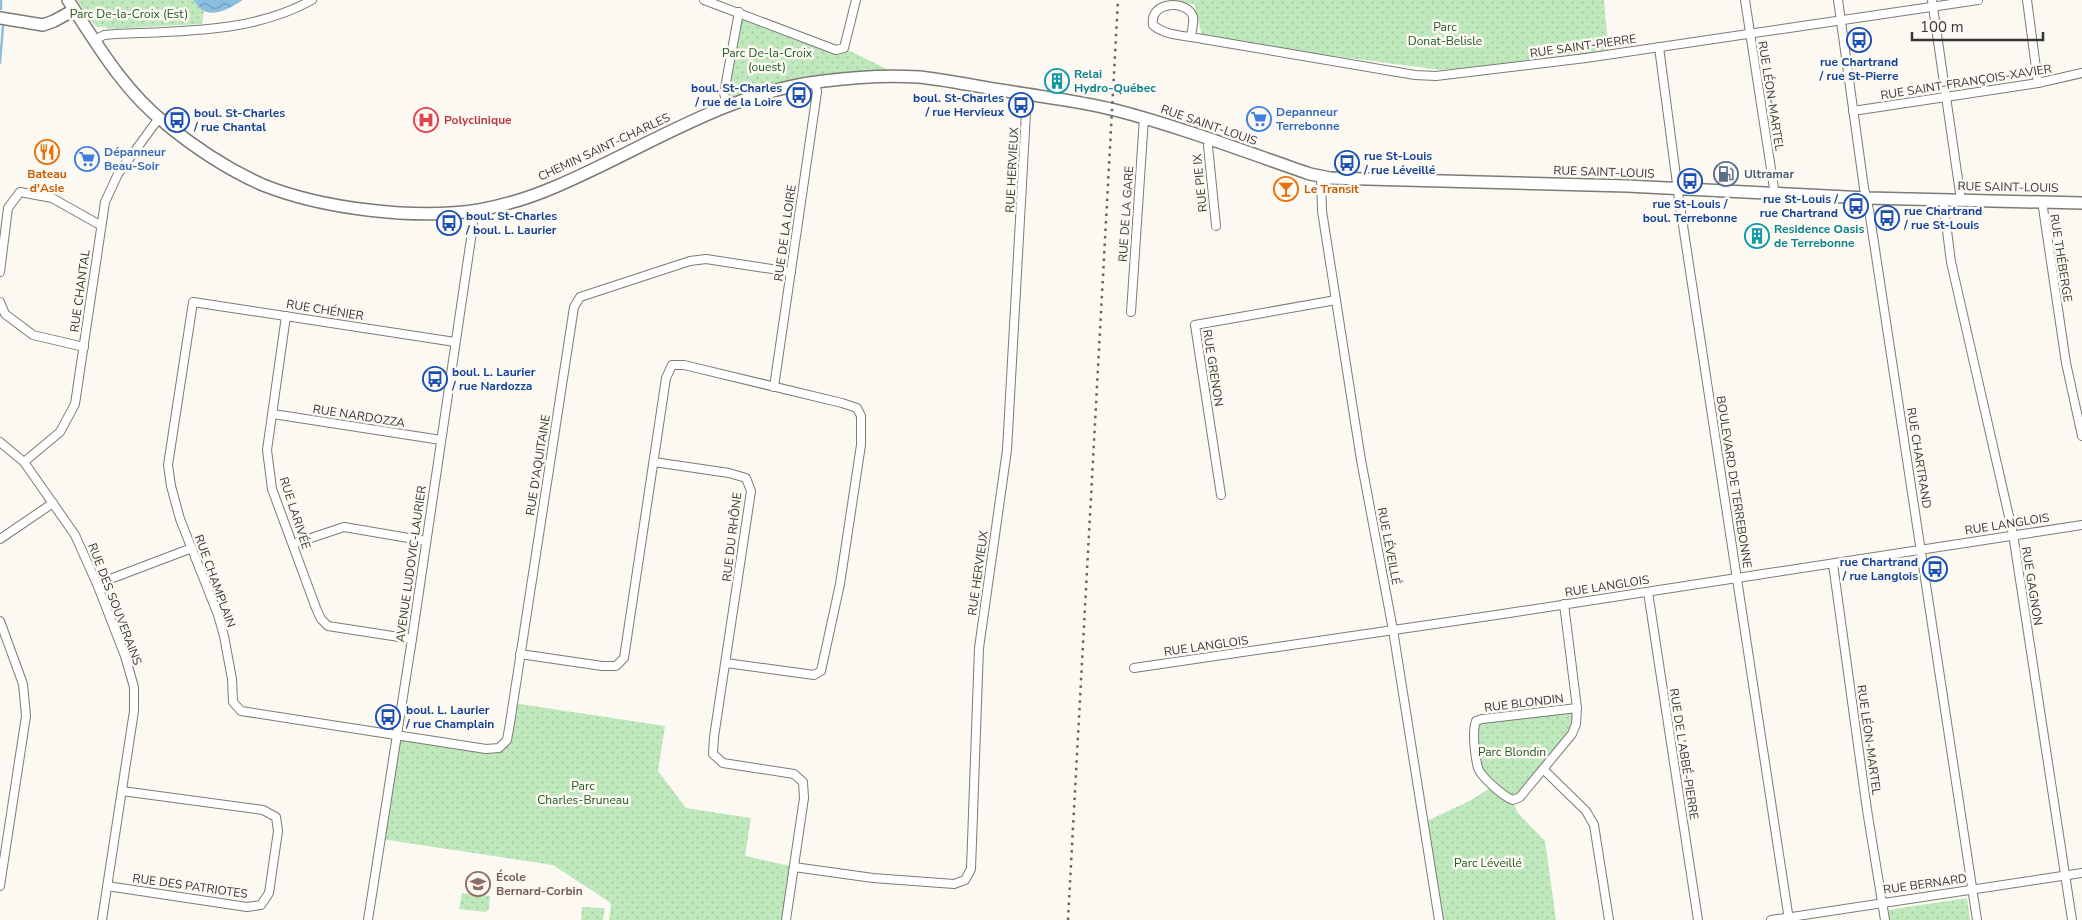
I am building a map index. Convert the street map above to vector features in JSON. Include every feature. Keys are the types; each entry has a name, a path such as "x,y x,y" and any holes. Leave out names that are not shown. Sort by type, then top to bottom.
{"main road":[{"name":"CHEMIN SAINT-CHARLES","path":"71,5 126,84 163,122 247,177 275,189 325,202 367,210 417,213 472,211 513,202 551,188 727,105 769,91 815,82 864,78 915,77 1102,107 1139,117"},
{"path":"0,18 43,25 54,21 71,5"},
{"name":"RUE SAINT-LOUIS","path":"1139,117 1321,177 1340,179 1679,188 1867,198 2082,203"}],"street":[{"path":"95,40 104,35 223,28 294,10 312,0"},
{"path":"704,0 836,50 844,48 855,0 864,0"},
{"name":"RUE LÉON-MARTEL","path":"1744,0 1775,194"},
{"name":"RUE CHARTRAND","path":"1838,0 1853,111 1978,920"},
{"name":"RUE SAINT-PIERRE","path":"1191,36 1194,18 1190,11 1182,6 1168,5 1161,6 1155,11 1152,18 1153,25 1159,30 1191,36 1415,75 1436,76 1659,47 1842,20 1933,3 1978,0"},
{"path":"2027,0 2038,83"},
{"path":"1933,3 1961,200"},
{"path":"727,105 724,93 739,12"},
{"name":"BOULEVARD DE TERREBONNE","path":"1659,47 1788,919"},
{"name":"RUE SAINT-FRANÇOIS-XAVIER","path":"1853,111 2038,83 2082,73"},
{"name":"RUE DE LA LOIRE","path":"774,387 817,92 815,82"},
{"name":"RUE HERVIEUX","path":"794,867 873,878 954,884 966,880 971,869 978,648 1007,450 1027,95"},
{"name":"RUE DE LA GARE","path":"1131,312 1139,117"},
{"name":"RUE CHANTAL","path":"24,462 60,432 75,404 100,225 105,202 118,174 159,118"},
{"name":"RUE PIE IX","path":"1210,139 1208,146 1216,226"},
{"name":"RUE LÉVEILLÉ","path":"1321,177 1322,211 1361,460 1393,630 1439,920"},
{"path":"0,272 8,208 20,192 52,198 100,225"},
{"name":"RUE GAGNON","path":"1943,199 1951,262 2013,534 2072,920"},
{"name":"RUE THÉBERGE","path":"2042,201 2066,363 2082,436"},
{"name":"AVENUE LUDOVIC-LAURIER","path":"368,920 473,226 472,211"},
{"name":"RUE D'AQUITAINE","path":"396,736 486,749 499,748 507,740 574,307 580,297 690,261 706,259 790,272"},
{"name":"RUE GRENON","path":"1222,495 1195,325 1336,300"},
{"path":"0,302 4,314 33,335 84,347"},
{"name":"RUE CHÉNIER","path":"193,302 455,342"},
{"name":"RUE CHAMPLAIN","path":"193,302 168,466 180,519 218,615 228,656 233,702 241,712 355,727 396,736"},
{"name":"RUE LARIVÉE","path":"286,316 267,450 272,488 316,608 321,619 328,626 412,639"},
{"path":"520,654 602,666 616,666 624,658 666,378 672,365 684,365 857,408 862,416 860,445 840,584 822,671 814,675 726,663 714,737 713,754 723,763 794,774 803,782 804,798 786,920"},
{"name":"RUE NARDOZZA","path":"273,414 441,440"},
{"name":"RUE DES SOUVERAINS","path":"0,442 24,462 75,535 97,584 125,656 134,687 134,710 102,920"},
{"name":"RUE DU RHÔNE","path":"654,462 729,473 746,478 751,491 726,663"},
{"path":"0,539 52,503"},
{"name":"RUE LANGLOIS","path":"1134,668 1833,564 2082,524"},
{"path":"292,544 344,527 426,541"},
{"path":"97,584 192,548"},
{"name":"RUE LÉON-MARTEL","path":"1833,564 1867,810 1885,920"},
{"name":"RUE DE L'ABBÉ-PIERRE","path":"1648,592 1698,920"},
{"name":"RUE BLONDIN","path":"1564,604 1578,708 1576,724 1572,734 1520,796 1513,800 1506,798 1479,770 1474,728 1476,721 1578,708"},
{"path":"0,620 24,684 26,716 1,866 0,886"},
{"path":"1542,770 1586,812 1594,825 1609,920"},
{"name":"RUE DES PATRIOTES","path":"108,886 247,907 261,905 269,893 278,831 276,817 263,810 122,791"},
{"name":"RUE BERNARD","path":"1771,920 1788,919 1882,902 2082,873"}],"green space":[{"name":"Parc De-la-Croix (Est)","path":"77,0 193,0 204,11 202,24 108,29 107,27 97,27"},
{"name":"Parc Donat-Belisle","path":"1169,0 1604,0 1609,54 1441,70 1203,39 1194,4 1169,2"},
{"name":"Parc De-la-Croix (ouest)","path":"739,12 836,50 844,48 907,79 849,79 727,105 726,89"},
{"name":"Parc Charles-Bruneau","path":"513,703 665,726 658,771 686,808 751,818 745,856 794,867 786,920 609,920 611,903 553,865 381,839 396,736 499,748 507,740"},
{"name":"Parc Léveillé","path":"1577,708 1576,724 1513,800 1517,812 1545,841 1556,920 1439,920 1425,822 1471,800 1493,786 1479,770 1476,721"},
{"path":"462,893 490,896 489,909 486,912 459,909"},
{"path":"1967,898 1970,920 1890,920 1888,910"},
{"path":"582,907 605,908 603,920 581,920"}],"water":[{"path":"193,0 243,0 225,10 214,13 204,11"}],"waterway":[{"path":"1,0 1,9"},
{"path":"0,63 3,26"}],"railway":[{"path":"1068,920 1118,0"}],"place":[{"name":"rue Chartrand / rue St-Pierre","path":"1859,40"},
{"name":"Relai Hydro-Québec","path":"1057,81"},
{"name":"boul. St-Charles / rue de la Loire","path":"799,95"},
{"name":"boul. St-Charles / rue Hervieux","path":"1021,105"},
{"name":"Depanneur Terrebonne","path":"1259,119"},
{"name":"boul. St-Charles / rue Chantal","path":"177,120"},
{"name":"Polyclinique","path":"426,120"},
{"name":"Bateau d'Asie","path":"47,152"},
{"name":"Dépanneur Beau-Soir","path":"87,159"},
{"name":"rue St-Louis / rue Léveillé","path":"1347,163"},
{"name":"Ultramar","path":"1726,174"},
{"name":"rue St-Louis / boul. Terrebonne","path":"1690,181"},
{"name":"Le Transit","path":"1286,189"},
{"name":"rue St-Louis / rue Chartrand","path":"1856,206"},
{"name":"rue Chartrand / rue St-Louis","path":"1887,218"},
{"name":"boul. St-Charles / boul. L. Laurier","path":"449,223"},
{"name":"Residence Oasis de Terrebonne","path":"1757,236"},
{"name":"boul. L. Laurier / rue Nardozza","path":"435,379"},
{"name":"rue Chartrand / rue Langlois","path":"1935,569"},
{"name":"boul. L. Laurier / rue Champlain","path":"388,717"},
{"name":"École Bernard-Corbin","path":"478,884"}],"park label":[{"name":"Parc Blondin","path":"1512,752"}]}
